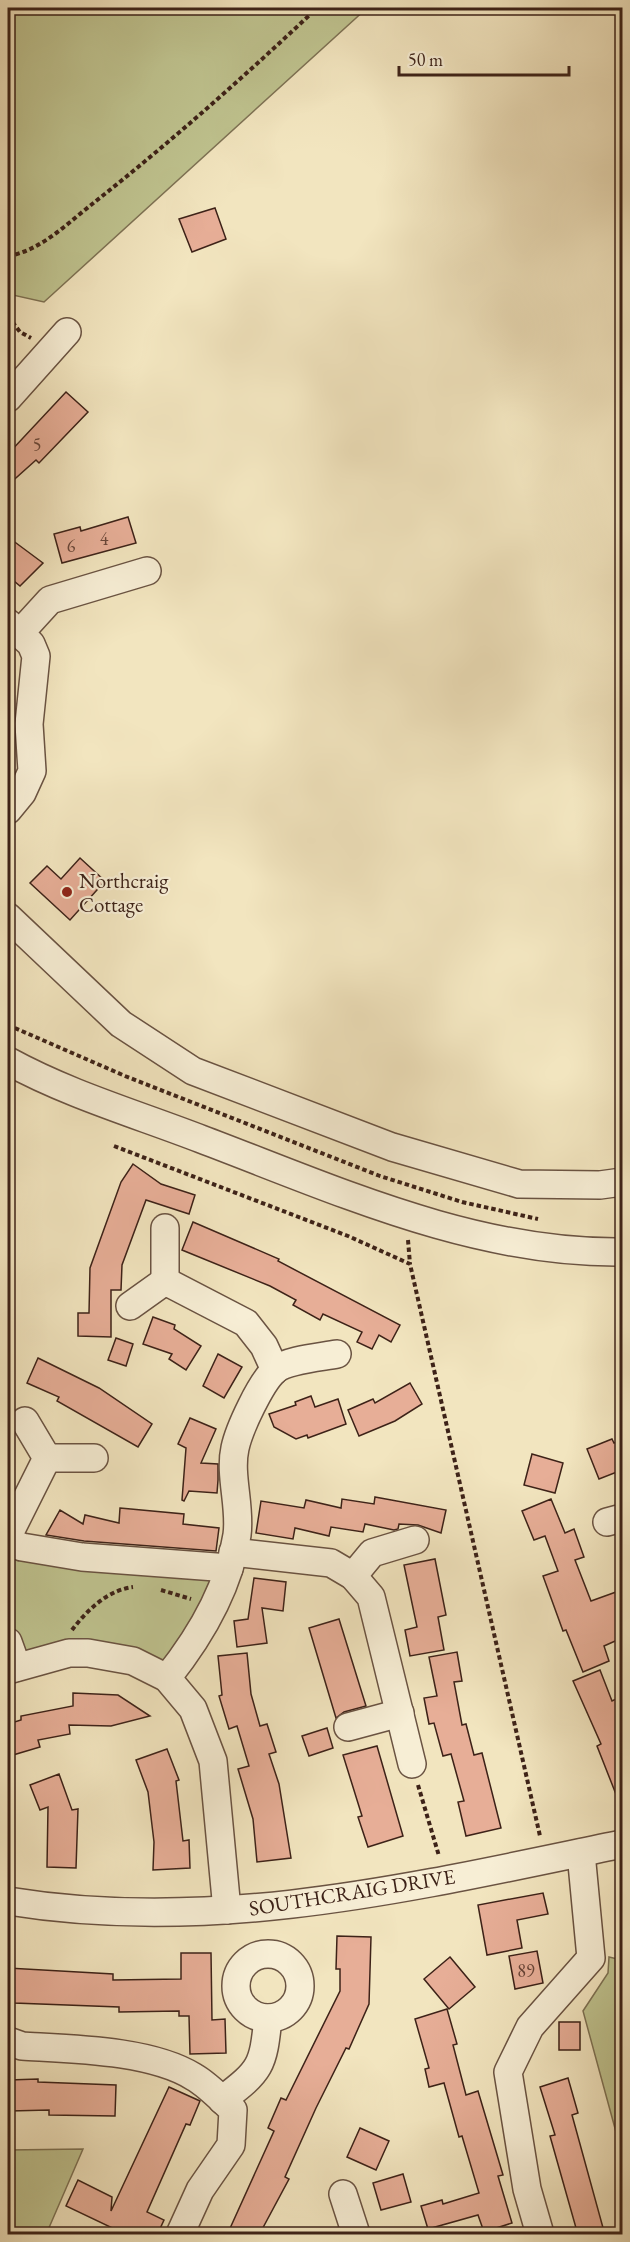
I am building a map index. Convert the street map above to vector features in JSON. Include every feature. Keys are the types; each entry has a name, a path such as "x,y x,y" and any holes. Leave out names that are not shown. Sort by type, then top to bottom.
{"street":[{"path":"8,398 59,341"},
{"path":"8,810 22,793 32,771 29,724 36,656 31,644 13,628 50,600 147,571"},
{"path":"8,917 121,1024 193,1071 392,1147 519,1184 600,1185 622,1182"},
{"path":"8,1061 83,1094 360,1199 438,1224 518,1244 584,1252 622,1252"},
{"path":"165,1228 165,1281"},
{"path":"130,1306 165,1281"},
{"path":"165,1281 246,1323 264,1346 275,1370"},
{"path":"167,1678 213,1606 231,1560 237,1533 235,1448 256,1397 275,1370 300,1361 337,1354"},
{"path":"25,1421 47,1458"},
{"path":"47,1458 94,1458"},
{"path":"8,1536 47,1458"},
{"path":"353,1576 372,1553 415,1540"},
{"path":"8,1542 22,1547 82,1557 331,1563 353,1576 371,1597 412,1764"},
{"path":"8,1642 12,1668 69,1653 88,1653 133,1661 167,1678 193,1708 213,1761 227,1910"},
{"path":"348,1727 400,1713"},
{"name":"SOUTHCRAIG DRIVE","path":"8,1901 147,1914 314,1902 622,1844"},
{"path":"540,2235 527,2189 508,2072 530,2027 591,1958 581,1852"},
{"path":"222,2100 253,2076 259,2067 264,2057 268,2018"},
{"path":"8,2041 22,2046 113,2053 169,2065 195,2077 233,2110 231,2145 200,2190 180,2235"},
{"path":"343,2193 356,2235"}],"path":[{"path":"8,256 18,254 46,239 172,142 317,8"},
{"path":"8,316 20,332 59,341"},
{"path":"114,1146 348,1236 410,1264 546,1859"},
{"path":"69,1653 67,1638 92,1608 118,1591 139,1587"},
{"path":"159,1589 213,1606"},
{"path":"412,1764 445,1879"}],"green space":[{"path":"8,8 367,8 44,302 8,294"},
{"path":"8,1545 216,1569 175,1663 133,1658 19,1663 8,1632"},
{"path":"609,1957 622,1960 622,2154 583,2011 608,1973"},
{"path":"83,2149 48,2230 31,2229 8,2233 8,2150"}],"building":[{"path":"215,208 226,239 192,252 179,219"},
{"path":"66,392 88,412 39,463 36,460 8,485 8,454"},
{"path":"128,517 136,543 62,563 54,534 80,527 81,531"},
{"path":"8,537 43,563 20,586 8,576"},
{"name":"Northcraig Cottage","path":"80,858 105,881 70,920 30,883 47,866 61,879"},
{"path":"133,1164 161,1184 195,1195 189,1214 146,1200 122,1265 121,1290 111,1290 111,1337 78,1336 78,1313 89,1313 90,1268 121,1182"},
{"path":"193,1222 279,1259 278,1261 400,1325 391,1342 379,1335 372,1349 357,1342 362,1332 323,1314 320,1320 293,1305 296,1300 270,1286 182,1250"},
{"path":"153,1317 175,1325 174,1329 201,1346 186,1370 169,1359 172,1354 143,1344"},
{"path":"116,1338 133,1344 126,1366 108,1360"},
{"path":"218,1354 242,1367 224,1398 203,1386"},
{"path":"38,1358 99,1388 152,1424 138,1447 57,1401 59,1397 27,1383"},
{"path":"410,1383 422,1404 395,1421 359,1436 348,1410 373,1399 375,1403"},
{"path":"311,1396 315,1407 338,1399 346,1424 308,1438 307,1435 296,1439 274,1427 269,1414 296,1405 295,1402"},
{"path":"190,1418 216,1429 201,1463 218,1464 218,1480 217,1493 189,1491 184,1501 182,1500 186,1448 178,1444"},
{"path":"612,1439 614,1443 622,1440 622,1470 599,1479 587,1449"},
{"path":"532,1454 563,1463 555,1493 524,1485"},
{"path":"375,1497 446,1510 441,1533 418,1525 399,1524 398,1529 394,1530 365,1524 363,1532 331,1527 329,1536 295,1528 293,1539 256,1533 261,1501 304,1508 306,1500 341,1508 342,1499 374,1504"},
{"path":"551,1499 565,1533 574,1529 584,1557 575,1560 591,1601 616,1592 622,1609 622,1638 604,1646 609,1661 583,1672 566,1630 563,1631 543,1576 558,1571 545,1536 534,1540 522,1511"},
{"path":"120,1508 184,1514 183,1524 219,1528 216,1551 84,1541 46,1535 60,1510 83,1524 85,1515 119,1523"},
{"path":"435,1559 446,1615 438,1617 444,1650 410,1656 405,1630 417,1627 404,1565"},
{"path":"254,1578 286,1582 283,1611 262,1608 267,1643 237,1647 234,1621 248,1619"},
{"path":"339,1619 366,1706 344,1712 336,1718 309,1628"},
{"path":"457,1652 462,1681 454,1682 462,1725 466,1724 474,1755 482,1753 501,1828 466,1836 458,1802 464,1801 451,1754 443,1756 434,1723 429,1724 424,1698 437,1696 429,1657"},
{"path":"247,1653 251,1694 260,1726 267,1724 276,1752 269,1754 279,1784 291,1858 257,1862 253,1819 238,1769 249,1766 237,1726 229,1729 219,1696 222,1695 218,1656"},
{"path":"600,1670 612,1701 616,1699 622,1714 621,1807 597,1746 601,1744 573,1681"},
{"path":"73,1693 118,1695 150,1716 111,1726 69,1725 70,1734 38,1740 40,1747 13,1755 8,1737 8,1724 21,1720 21,1716 73,1706"},
{"path":"327,1728 333,1748 309,1756 302,1736"},
{"path":"377,1746 403,1836 368,1847 358,1817 362,1816 343,1755"},
{"path":"167,1749 179,1780 176,1781 183,1841 189,1840 190,1868 153,1870 154,1842 148,1792 136,1760"},
{"path":"59,1774 72,1810 78,1809 76,1868 47,1867 48,1807 40,1810 30,1785"},
{"path":"543,1893 548,1914 517,1920 522,1948 487,1955 478,1905"},
{"path":"337,1936 371,1937 369,2004 349,2049 346,2048 316,2108 285,2177 289,2179 259,2235 227,2235 274,2131 268,2128 281,2098 286,2100 340,1991 340,1969 336,1969"},
{"path":"537,1951 543,1983 515,1989 509,1956"},
{"path":"181,1953 211,1953 212,2020 225,2019 226,2053 190,2054 189,2016 179,2016 179,2011 119,2012 119,2007 14,2003 14,1991 8,1991 8,1968 113,1974 113,1980 181,1979"},
{"path":"450,1957 475,1987 449,2009 424,1979"},
{"path":"447,2009 457,2044 453,2045 466,2095 478,2091 503,2175 498,2176 512,2223 484,2232 478,2215 428,2229 421,2206 442,2200 443,2204 479,2193 462,2136 459,2137 444,2083 429,2087 425,2069 429,2068 415,2019"},
{"path":"559,2022 580,2022 580,2050 559,2050"},
{"path":"568,2078 578,2113 572,2115 605,2235 578,2235 550,2136 555,2135 540,2087"},
{"path":"38,2079 38,2082 116,2085 115,2116 49,2115 49,2110 10,2111 9,2080"},
{"path":"169,2087 200,2101 190,2125 186,2124 147,2212 164,2220 157,2235 127,2235 66,2206 78,2180 112,2197 111,2211"},
{"path":"360,2128 389,2141 376,2170 347,2157"},
{"path":"403,2174 411,2202 381,2210 373,2183"}],"place":[{"name":"Northcraig Cottage","path":"67,892"}]}
